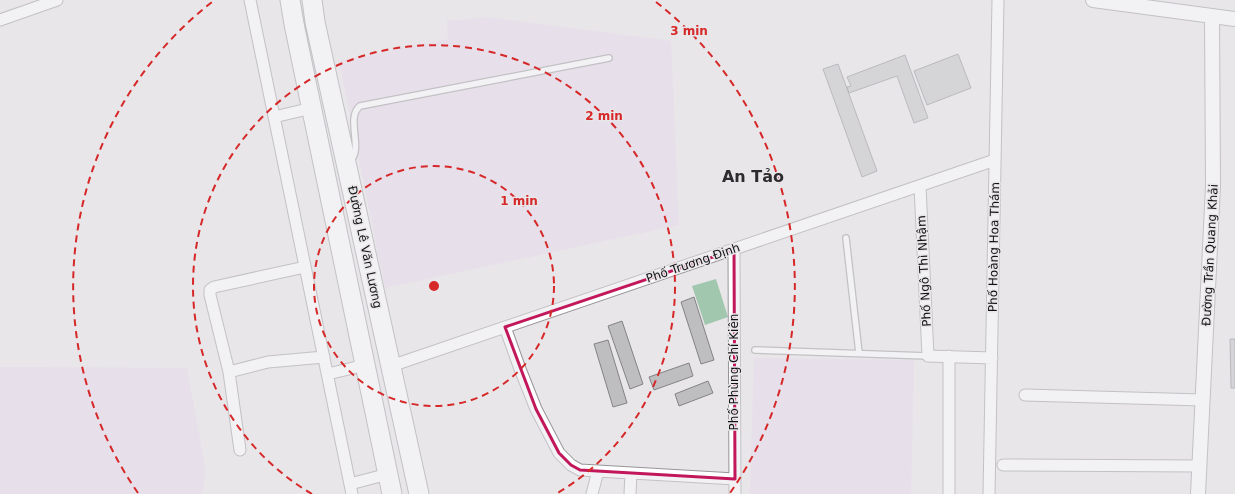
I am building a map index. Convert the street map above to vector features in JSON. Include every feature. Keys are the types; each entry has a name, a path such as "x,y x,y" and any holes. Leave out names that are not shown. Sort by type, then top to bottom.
{"highway":[{"name":"Đường Lê Văn Lương","path":"290,0 392,494"},
{"name":"Đường Lê Văn Lương","path":"312,0 315,22 419,494"}],"street":[{"path":"0,20 57,0"},
{"path":"250,0 351,489 388,474"},
{"name":"Phố Hoàng Hoa Thám","path":"989,494 998,0"},
{"path":"1093,0 1235,19"},
{"name":"Đường Trần Quang Khải","path":"1198,494 1214,186 1212,16"},
{"path":"274,117 312,108"},
{"name":"Phố Trương Định","path":"391,366 995,160"},
{"name":"Phố Ngô Thì Nhậm","path":"920,186 928,356"},
{"name":"Phố Phùng Chí Kiên","path":"734,250 735,494"},
{"path":"240,450 229,372 210,290 214,287 305,267"},
{"path":"505,327 536,409 559,453 571,465 580,470 735,479"},
{"path":"928,356 992,358"},
{"path":"949,356 949,494"},
{"path":"229,372 268,362 324,357"},
{"path":"328,374 365,365"},
{"path":"1025,395 1202,400"},
{"path":"1003,465 1199,466"},
{"path":"592,494 598,471"},
{"path":"630,494 631,473"}],"lane":[{"path":"346,163 352,160 356,154 354,122 357,108 360,106 608,58"},
{"path":"846,238 859,354"},
{"path":"755,350 928,356"}],"highlighted area":[{"path":"734,250 735,479 580,470 571,465 559,453 536,409 505,327"}],"shaded area":[{"path":"487,17 671,41 679,225 385,288 339,61 448,39 447,21"},
{"path":"754,358 914,360 911,494 750,494"},
{"path":"0,367 187,368 206,472 202,494 0,494"}],"green space":[{"path":"716,279 728,317 705,325 692,286"}],"building":[{"path":"958,54 971,88 927,105 914,71"},
{"path":"905,55 928,118 914,123 897,76 849,93 847,87 851,86 847,77"},
{"path":"838,64 877,171 862,177 823,69"},
{"path":"694,297 714,360 701,364 681,302"},
{"path":"622,321 643,384 630,389 608,326"},
{"path":"1230,339 1235,339 1235,388 1231,388"},
{"path":"608,340 627,403 613,407 594,344"},
{"path":"689,363 693,376 654,390 649,377"},
{"path":"708,381 713,393 679,406 675,394"}],"district":[{"name":"An Tảo","path":"753,176"}]}
